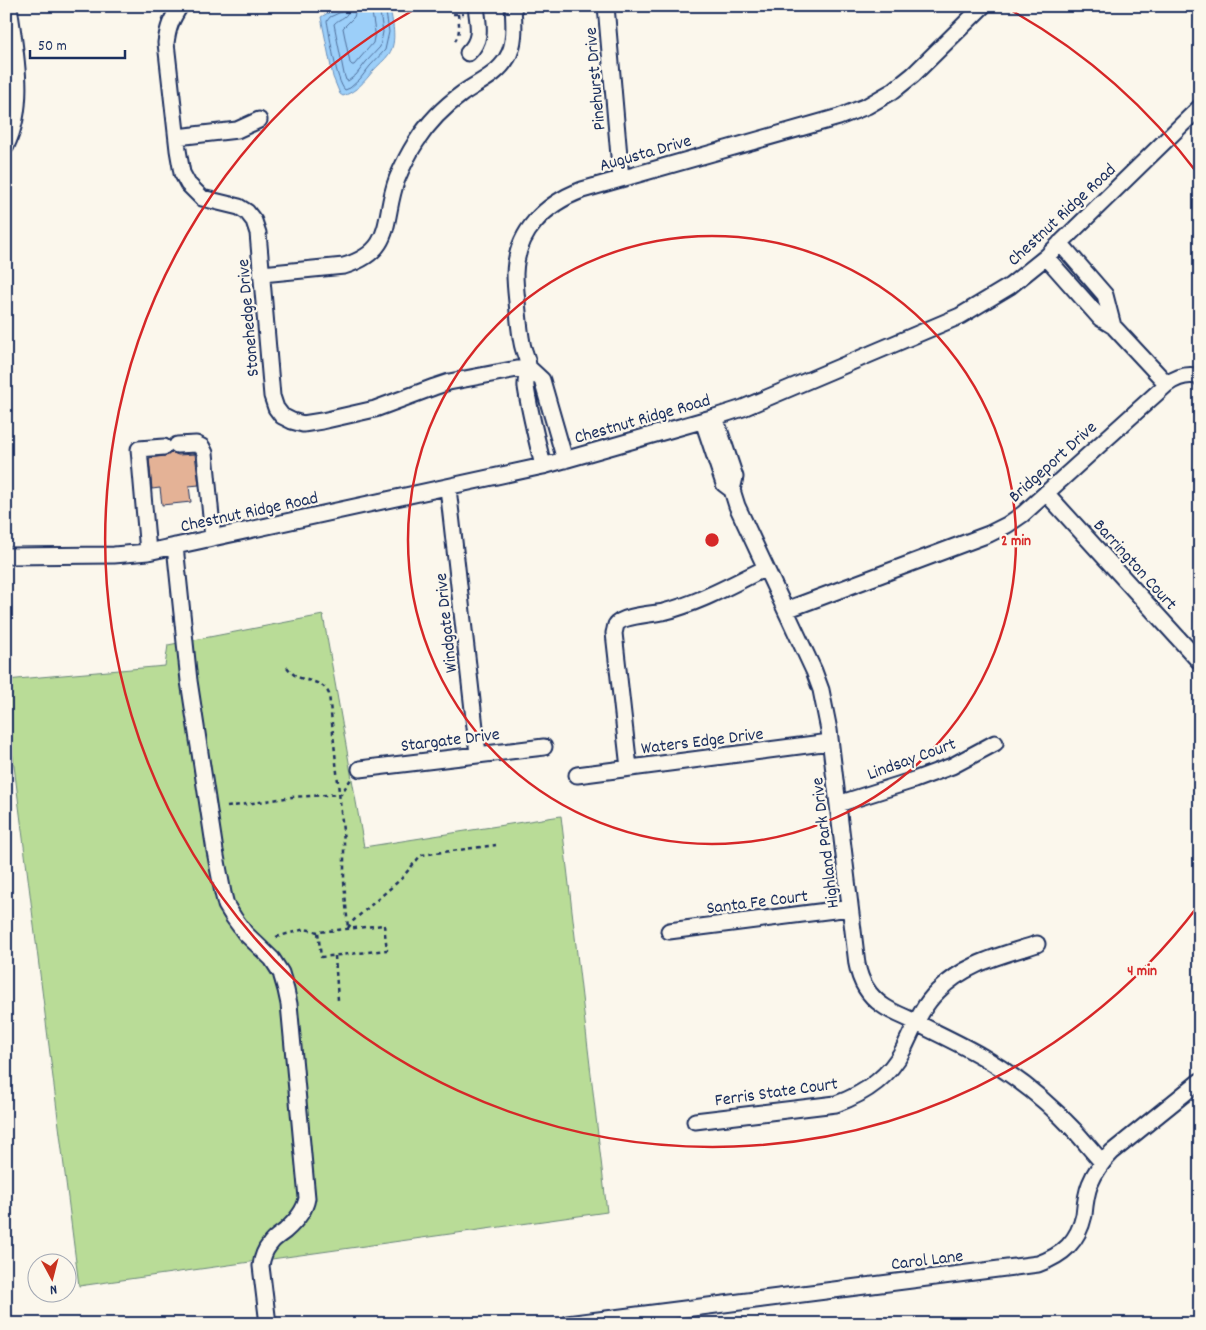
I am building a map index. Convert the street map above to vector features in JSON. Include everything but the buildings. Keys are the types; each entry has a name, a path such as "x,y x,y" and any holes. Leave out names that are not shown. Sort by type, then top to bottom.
{"street":[{"path":"6,146 15,121 18,97 9,6"},
{"name":"Stonehedge Drive","path":"180,6 168,30 166,43 182,173 188,184 202,198 239,207 247,212 254,221 258,233 272,396 276,408 282,416 302,424 356,414 450,382 528,367"},
{"path":"468,53 474,47 478,36 476,6"},
{"path":"262,274 344,266 357,262 368,255 379,244 385,230 397,180 416,142 448,104 490,76 500,68 508,57 513,42 513,6"},
{"name":"Pinehurst Drive","path":"606,6 622,178"},
{"name":"Augusta Drive","path":"543,466 526,385 528,367 522,344 515,288 515,272 523,241 541,214 567,195 582,190 839,117 868,106 893,91 913,75 983,6"},
{"name":"Chestnut Ridge Road","path":"6,556 114,555 148,552 543,466 743,408 960,316 1010,286 1046,257 1200,107"},
{"path":"177,137 237,130 259,120"},
{"path":"1060,243 1105,295 1113,326"},
{"path":"1046,257 1100,318 1113,326 1167,384 1174,379 1186,375 1200,377"},
{"path":"528,367 542,380 565,460"},
{"name":"Bridgeport Drive","path":"786,610 989,534 1007,525 1023,514 1167,384"},
{"name":"Highland Park Drive","path":"709,419 735,477 732,490 737,506 814,671 821,690 826,710 857,964 865,988 882,1006 950,1039 1017,1079 1075,1131 1102,1162"},
{"path":"148,552 139,449 196,444 202,447 205,453 213,538"},
{"name":"Windgate Drive","path":"448,488 478,754"},
{"name":"Barrington Court","path":"1046,493 1199,661"},
{"path":"175,546 194,716 223,894 226,904 245,933 272,959 281,974 289,1004 307,1198 296,1220 269,1245 262,1258 261,1266 268,1324"},
{"path":"629,768 614,633 616,625 620,621 632,617 663,612 694,603 766,568"},
{"name":"Waters Edge Drive","path":"577,775 830,742"},
{"name":"Lindsay Court","path":"838,804 952,766 995,743"},
{"name":"Stargate Drive","path":"355,774 478,754 544,747"},
{"name":"Santa Fe Court","path":"669,931 850,908"},
{"name":"Ferris State Court","path":"695,1121 836,1104 853,1098 880,1079 892,1066 902,1051 923,1009 936,992 960,973 978,963 1037,944"},
{"name":"Carol Lane","path":"567,1324 1038,1264 1052,1259 1061,1254 1072,1243 1080,1230 1090,1182 1102,1162 1200,1081"}],"path":[{"path":"455,42 459,32 457,6"},
{"path":"453,14 458,14"},
{"path":"287,668 294,675 323,686 329,694 344,841 344,880 348,929"},
{"path":"227,807 292,796 339,795 342,794 355,774"},
{"path":"348,929 354,920 401,879 421,855 496,845"},
{"path":"276,937 305,929 318,932 384,925 387,950 321,957 318,932"},
{"path":"335,956 338,1000"}],"green space":[{"path":"323,615 364,847 561,816 607,1212 79,1286 78,1252 75,1252 6,702 6,680 165,666 168,645"}],"water":[{"path":"346,6 390,7 394,37 392,49 387,56 360,86 343,96 340,94 333,77 321,17"}]}
